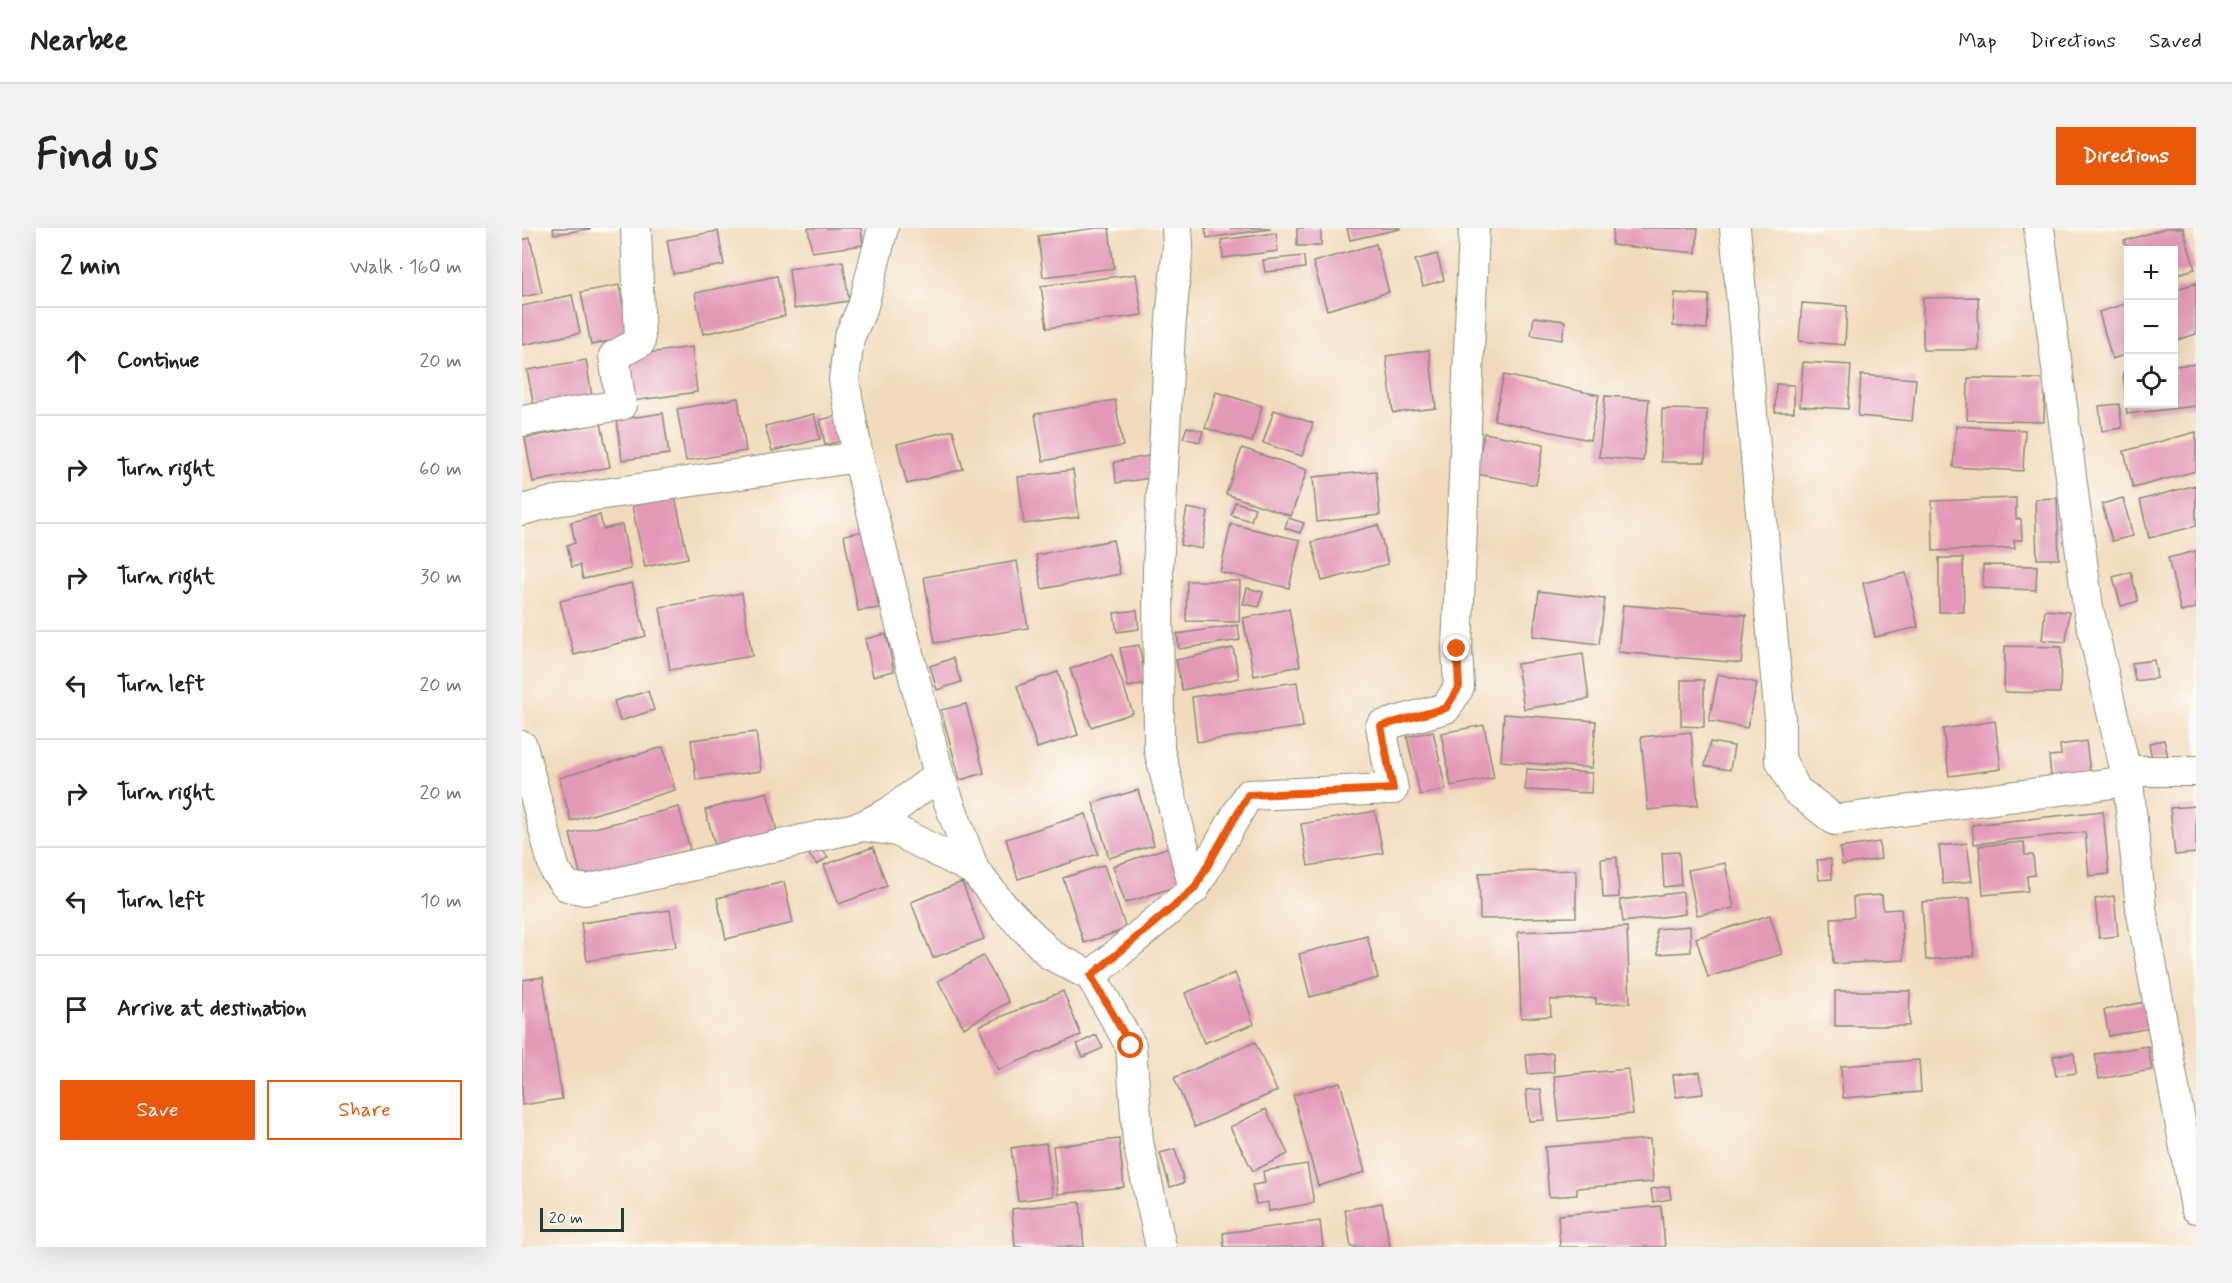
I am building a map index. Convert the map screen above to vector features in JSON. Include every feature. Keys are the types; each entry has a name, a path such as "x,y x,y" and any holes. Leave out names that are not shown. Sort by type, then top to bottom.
{"street":[{"path":"522,421 621,405 614,356 640,342 636,228"},
{"path":"883,228 863,306 849,338 844,380 858,457 939,775 974,870 1002,905 1051,956 1091,976 1131,1046 1138,1142 1161,1247"},
{"path":"1176,228 1178,245 1170,331 1158,569 1159,749 1194,889"},
{"path":"1091,976 1194,889 1248,795 1393,789 1381,726 1446,708 1459,687 1457,649 1474,228"},
{"path":"1735,228 1780,720 1780,759 1796,790 1835,820 2127,776 2196,771"},
{"path":"2038,228 2088,608 2127,776 2141,908 2196,1208"},
{"path":"522,510 556,501 858,457"},
{"path":"522,746 555,871 567,886 586,890 863,826 890,812 939,775"},
{"path":"863,826 897,831 974,870"}],"building":[{"path":"553,228 590,228 590,229 554,234"},
{"path":"808,228 861,228 863,245 812,252"},
{"path":"1109,228 1114,268 1043,277 1038,236"},
{"path":"1205,228 1270,228 1270,229 1207,238"},
{"path":"1297,228 1321,228 1321,246 1297,246"},
{"path":"1347,228 1400,228 1400,229 1350,240"},
{"path":"1613,228 1698,228 1696,253 1612,245"},
{"path":"2166,228 2183,228 2195,269 2178,274 2178,246 2126,246 2124,241"},
{"path":"718,231 724,265 673,274 667,240"},
{"path":"1276,233 1278,251 1223,258 1221,240"},
{"path":"530,238 542,293 522,297 522,240"},
{"path":"1376,244 1389,292 1327,310 1313,262"},
{"path":"1437,254 1444,280 1423,286 1415,260"},
{"path":"1304,256 1305,268 1265,272 1263,260"},
{"path":"843,261 849,301 794,309 789,269"},
{"path":"1136,274 1142,315 1047,328 1041,286"},
{"path":"777,276 785,316 703,334 695,293"},
{"path":"2196,283 2196,334 2178,340 2178,300 2178,289"},
{"path":"619,285 629,337 591,345 581,292"},
{"path":"1675,293 1709,295 1707,329 1673,326"},
{"path":"572,295 580,333 522,345 522,306"},
{"path":"1978,297 1979,350 1923,350 1923,298"},
{"path":"1802,303 1847,306 1845,345 1799,341"},
{"path":"2124,304 2124,355 2112,359 2099,312"},
{"path":"1534,317 1565,321 1562,340 1531,335"},
{"path":"692,347 697,392 632,401 626,356"},
{"path":"1429,350 1436,408 1393,413 1386,356"},
{"path":"586,360 592,397 534,407 527,370"},
{"path":"1803,362 1851,365 1848,409 1800,406"},
{"path":"2196,364 2196,406 2127,414 2126,408 2178,408 2178,366"},
{"path":"1504,375 1599,395 1590,440 1494,420"},
{"path":"1861,375 1916,379 1912,421 1858,416"},
{"path":"1968,378 2045,379 2044,422 1967,420"},
{"path":"1776,384 1794,385 1794,412 1775,412"},
{"path":"1216,392 1262,406 1252,442 1205,428"},
{"path":"1605,396 1649,399 1643,461 1599,457"},
{"path":"738,398 746,451 686,461 677,409"},
{"path":"1115,400 1123,446 1043,461 1035,414"},
{"path":"2119,404 2122,428 2102,431 2099,406"},
{"path":"1662,409 1707,410 1705,462 1661,462"},
{"path":"1274,410 1313,423 1302,456 1263,443"},
{"path":"663,413 669,454 622,460 617,420"},
{"path":"814,414 820,439 772,451 765,426"},
{"path":"840,415 846,440 825,445 820,420"},
{"path":"601,423 610,467 533,482 525,438"},
{"path":"1956,426 2025,430 2023,471 1953,467"},
{"path":"1187,427 1203,431 1200,442 1183,438"},
{"path":"953,430 963,469 907,484 897,444"},
{"path":"2196,432 2196,471 2133,488 2124,451"},
{"path":"1484,433 1544,444 1536,485 1476,474"},
{"path":"1242,448 1307,470 1291,516 1226,494"},
{"path":"1148,456 1151,478 1116,483 1114,462"},
{"path":"1073,470 1079,517 1024,524 1018,477"},
{"path":"1376,471 1380,515 1317,522 1313,477"},
{"path":"2196,485 2196,526 2149,538 2140,500"},
{"path":"675,496 688,558 645,567 632,506"},
{"path":"2016,498 2016,519 2021,519 2022,540 2014,540 2015,548 1933,551 1932,501"},
{"path":"2057,498 2059,559 2037,559 2035,499"},
{"path":"2123,498 2133,536 2112,541 2102,504"},
{"path":"1235,502 1255,508 1251,521 1231,515"},
{"path":"1187,508 1208,512 1202,549 1180,545"},
{"path":"600,515 603,529 622,525 631,569 583,579 580,565 572,567 567,545 575,543 571,522"},
{"path":"1288,518 1304,523 1300,533 1285,528"},
{"path":"1231,524 1300,540 1289,588 1220,572"},
{"path":"1378,525 1388,564 1322,581 1312,542"},
{"path":"865,531 879,608 858,611 844,535"},
{"path":"1113,540 1120,574 1042,589 1036,555"},
{"path":"2196,551 2196,608 2181,612 2168,558"},
{"path":"1939,558 1963,558 1964,612 1939,612"},
{"path":"1017,561 1028,628 935,643 924,577"},
{"path":"1983,565 2037,566 2036,590 1983,588"},
{"path":"2131,572 2138,601 2121,606 2113,577"},
{"path":"1906,573 1918,627 1875,637 1863,583"},
{"path":"1187,581 1240,581 1239,622 1186,621"},
{"path":"632,583 646,636 574,655 560,601"},
{"path":"1247,588 1263,592 1259,607 1243,604"},
{"path":"1539,591 1605,599 1599,644 1533,636"},
{"path":"742,593 752,656 670,670 660,607"},
{"path":"1623,605 1746,615 1741,663 1618,652"},
{"path":"1289,609 1300,666 1254,676 1243,618"},
{"path":"1137,610 1139,629 1117,632 1114,613"},
{"path":"2045,610 2069,612 2066,642 2042,640"},
{"path":"1238,625 1240,640 1179,649 1177,634"},
{"path":"886,634 894,671 873,676 865,639"},
{"path":"1139,645 1146,683 1128,687 1120,648"},
{"path":"2005,646 2061,647 2060,693 2004,692"},
{"path":"1233,648 1239,678 1182,690 1176,660"},
{"path":"1112,654 1133,713 1091,727 1070,669"},
{"path":"1583,654 1589,699 1524,709 1517,664"},
{"path":"953,658 961,682 937,690 930,666"},
{"path":"2154,660 2157,678 2135,681 2132,663"},
{"path":"1058,672 1078,735 1037,748 1017,686"},
{"path":"1718,674 1757,683 1747,728 1709,721"},
{"path":"1681,680 1704,680 1704,727 1681,726"},
{"path":"1297,682 1303,727 1197,742 1192,697"},
{"path":"648,691 654,710 620,721 614,701"},
{"path":"966,704 984,773 960,780 941,710"},
{"path":"1504,714 1596,721 1592,768 1501,761"},
{"path":"1995,721 2001,769 1949,776 1943,729"},
{"path":"1484,725 1494,778 1451,786 1441,733"},
{"path":"1433,731 1446,790 1420,795 1407,737"},
{"path":"756,732 761,771 696,780 691,740"},
{"path":"1691,732 1698,805 1648,810 1641,737"},
{"path":"2164,740 2168,757 2152,760 2149,743"},
{"path":"2086,741 2090,772 2051,777 2049,756 2061,755 2060,745"},
{"path":"1710,742 1734,746 1730,770 1705,766"},
{"path":"663,747 675,790 571,821 559,778"},
{"path":"1527,769 1592,773 1591,793 1525,790"},
{"path":"1138,790 1154,845 1109,858 1093,803"},
{"path":"767,792 778,835 717,852 705,810"},
{"path":"2196,806 2196,853 2175,855 2170,808"},
{"path":"679,807 690,850 581,877 570,834"},
{"path":"1375,811 1383,853 1308,866 1301,824"},
{"path":"2103,811 2109,874 2089,876 2085,832 1974,844 1972,825"},
{"path":"1086,814 1098,854 1018,879 1006,839"},
{"path":"1879,842 1881,859 1842,865 1840,848"},
{"path":"2024,842 2025,855 2033,855 2035,875 2027,876 2028,891 1983,895 1979,846"},
{"path":"1967,843 1972,881 1943,884 1939,846"},
{"path":"1172,846 1184,884 1125,903 1113,866"},
{"path":"820,847 828,857 817,865 809,855"},
{"path":"873,847 887,886 839,904 824,865"},
{"path":"1679,852 1681,885 1664,887 1662,853"},
{"path":"1617,857 1619,897 1603,898 1601,859"},
{"path":"1831,859 1832,879 1819,880 1817,860"},
{"path":"1725,863 1734,908 1697,915 1688,870"},
{"path":"1104,865 1126,929 1084,943 1063,878"},
{"path":"1576,870 1576,917 1480,919 1479,873"},
{"path":"784,882 793,923 726,939 717,898"},
{"path":"962,882 984,939 933,958 911,902"},
{"path":"1683,892 1685,914 1623,922 1620,900"},
{"path":"1882,895 1883,910 1901,909 1904,960 1833,964 1831,918 1854,917 1853,897"},
{"path":"2114,896 2118,936 2099,938 2095,899"},
{"path":"1970,898 1974,956 1926,960 1922,902"},
{"path":"670,910 676,947 587,961 581,923"},
{"path":"1770,915 1782,954 1708,977 1696,938"},
{"path":"1690,926 1691,952 1658,954 1656,929"},
{"path":"1627,927 1630,1003 1596,1004 1596,998 1550,1000 1551,1016 1521,1018 1518,932"},
{"path":"1367,936 1378,978 1310,997 1299,954"},
{"path":"983,956 1009,1002 964,1028 938,981"},
{"path":"1235,973 1254,1024 1204,1043 1185,993"},
{"path":"543,977 562,1099 522,1105 522,980"},
{"path":"1063,991 1081,1035 998,1070 979,1026"},
{"path":"1835,991 1910,991 1909,1026 1835,1026"},
{"path":"2145,1002 2149,1028 2109,1036 2104,1010"},
{"path":"1096,1035 1103,1048 1083,1057 1077,1044"},
{"path":"1255,1042 1277,1091 1195,1127 1174,1078"},
{"path":"2148,1046 2152,1070 2099,1079 2095,1054"},
{"path":"1553,1053 1554,1072 1528,1074 1526,1055"},
{"path":"2074,1053 2076,1073 2056,1076 2053,1056"},
{"path":"1919,1060 1921,1092 1843,1098 1841,1066"},
{"path":"1628,1069 1633,1114 1559,1121 1554,1076"},
{"path":"1700,1072 1703,1094 1676,1097 1673,1075"},
{"path":"1340,1082 1365,1172 1318,1186 1293,1095"},
{"path":"1541,1089 1544,1120 1529,1121 1526,1090"},
{"path":"1266,1109 1288,1154 1253,1171 1230,1127"},
{"path":"1119,1139 1124,1187 1058,1194 1053,1146"},
{"path":"1650,1139 1653,1182 1577,1188 1577,1195 1549,1197 1545,1147"},
{"path":"1046,1143 1053,1196 1018,1201 1011,1148"},
{"path":"1175,1149 1184,1183 1170,1187 1160,1153"},
{"path":"1307,1164 1314,1203 1269,1211 1268,1202 1256,1204 1252,1185 1265,1183 1263,1171"},
{"path":"1669,1186 1671,1199 1653,1202 1651,1189"},
{"path":"1080,1202 1084,1247 1015,1247 1012,1209"},
{"path":"1382,1203 1390,1247 1351,1247 1345,1210"},
{"path":"1661,1206 1665,1247 1560,1247 1558,1215"},
{"path":"1320,1221 1323,1247 1224,1247 1223,1233"}],"route":[{"path":"1131,1046 1091,976 1194,889 1248,795 1393,789 1381,726 1446,708 1459,687 1457,649"}]}
